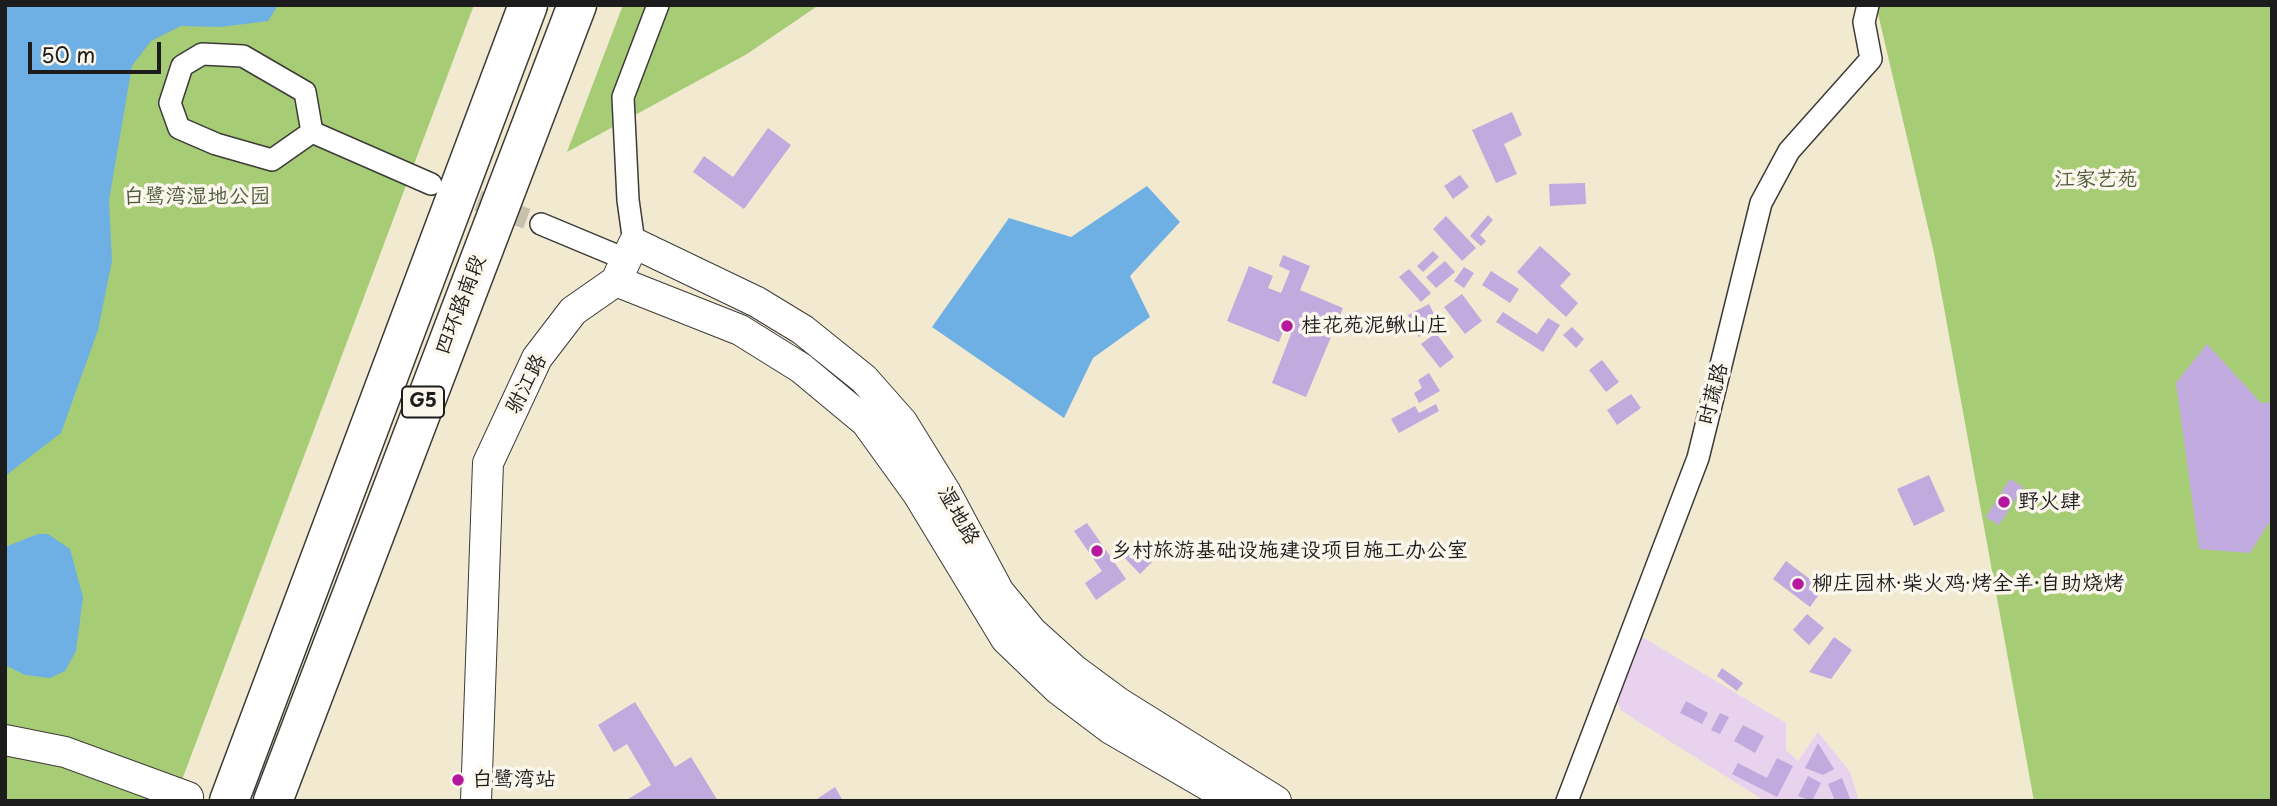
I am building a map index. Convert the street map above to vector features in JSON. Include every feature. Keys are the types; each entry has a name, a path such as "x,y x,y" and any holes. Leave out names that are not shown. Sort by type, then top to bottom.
{"highway":[{"name":"四环路南段","path":"229,801 528,5"},
{"name":"四环路南段","path":"273,801 577,5"}],"street":[{"path":"541,224 625,261 628,200 623,97 658,5"},
{"name":"时蔬路","path":"1567,801 1698,458 1761,203 1790,151 1871,59 1864,22 1867,5"},
{"path":"202,54 243,56 304,92 312,132 272,160 216,144 179,128 170,103 182,66 202,54"},
{"path":"312,132 431,184"},
{"name":"驸江路","path":"476,801 488,463 537,358 573,311 625,261"},
{"name":"湿地路","path":"625,261 801,368 866,422 918,494 1006,639 1058,689 1111,729 1235,801"},
{"name":"湿地路","path":"625,261 757,302 803,330 864,379 902,422 946,493 999,592 1032,632 1073,669 1119,703 1276,801"},
{"path":"5,740 65,752 188,797"}],"shaded area":[{"path":"1637,634 1786,723 1786,750 1798,761 1818,732 1850,772 1859,801 1765,801 1620,710 1613,685"}],"green space":[{"name":"白鹭湾湿地公园","path":"5,5 474,5 174,801 5,801"},
{"path":"623,5 819,5 747,54 567,152"},
{"name":"江家艺苑","path":"1876,5 2272,5 2272,801 2034,801 1934,253"}],"water":[{"path":"5,5 278,5 268,21 221,27 181,26 151,41 132,66 109,200 112,261 98,330 61,433 5,476"},
{"path":"1147,186 1180,222 1130,276 1150,317 1093,358 1064,418 932,327 1009,218 1071,237"},
{"path":"38,534 48,534 70,549 83,597 76,651 65,671 50,678 25,675 5,665 5,547"}],"building":[{"path":"1512,112 1522,135 1504,144 1517,174 1496,183 1472,130"},
{"path":"768,128 791,145 744,209 693,172 704,156 733,177"},
{"path":"1460,175 1469,187 1453,199 1444,186"},
{"path":"1585,183 1586,204 1550,206 1549,184"},
{"path":"1488,215 1493,220 1480,235 1486,241 1481,246 1470,236"},
{"path":"1446,216 1476,248 1462,261 1433,229"},
{"path":"1540,246 1571,274 1560,286 1578,303 1566,317 1517,272"},
{"path":"1433,251 1439,257 1423,272 1417,266"},
{"name":"桂花苑泥鳅山庄","path":"1283,255 1310,266 1300,290 1343,308 1306,397 1272,383 1291,334 1283,331 1279,342 1227,321 1249,266 1273,276 1268,288 1281,293 1290,271 1279,266"},
{"path":"1445,261 1455,272 1436,288 1426,277"},
{"path":"1464,267 1474,273 1464,288 1454,281"},
{"path":"1409,269 1431,293 1421,302 1399,277"},
{"path":"1491,271 1519,289 1510,303 1482,285"},
{"path":"1462,294 1482,321 1465,334 1444,307"},
{"path":"1429,304 1440,326 1419,337 1408,315"},
{"path":"1503,312 1537,334 1548,318 1560,325 1543,352 1496,322"},
{"path":"1572,327 1584,339 1576,348 1563,335"},
{"path":"1436,333 1454,357 1440,368 1421,344"},
{"path":"2207,344 2261,403 2272,402 2272,518 2250,553 2199,549 2176,383"},
{"path":"1602,360 1619,382 1606,392 1589,370"},
{"path":"1429,373 1440,391 1419,403 1414,393 1422,388 1418,380"},
{"path":"1631,394 1641,408 1617,425 1607,410"},
{"path":"1436,404 1439,411 1399,433 1391,419 1415,406 1419,413"},
{"path":"1929,475 1945,511 1914,526 1897,489"},
{"name":"野火肆","path":"2010,479 2023,487 1999,525 1986,517"},
{"name":"乡村旅游基础设施建设项目施工办公室","path":"1087,523 1126,579 1096,600 1085,583 1102,571 1074,531"},
{"path":"1133,542 1152,562 1140,574 1121,554"},
{"name":"柳庄园林·柴火鸡·烤全羊·自助烧烤","path":"1786,561 1823,589 1810,607 1773,579"},
{"path":"1807,614 1824,628 1809,645 1793,630"},
{"path":"1834,637 1852,650 1831,679 1809,672"},
{"path":"1722,668 1743,683 1737,691 1717,676"},
{"path":"1686,701 1708,713 1702,724 1680,713"},
{"path":"635,702 675,767 691,757 718,801 625,801 651,785 627,744 614,752 598,725"},
{"path":"1720,713 1729,717 1720,734 1711,730"},
{"path":"1743,725 1764,736 1755,753 1734,741"},
{"path":"1818,743 1834,769 1823,775 1805,768"},
{"path":"1777,758 1793,766 1777,797 1732,774 1738,763 1767,778"},
{"path":"1808,776 1821,783 1812,801 1798,796"},
{"path":"1842,778 1851,801 1835,801 1828,784"},
{"path":"835,787 843,801 814,801"}],"tunnel":[{"path":"449,190 541,224"}],"place":[{"name":"桂花苑泥鳅山庄","path":"1287,326"},
{"name":"野火肆","path":"2004,502"},
{"name":"乡村旅游基础设施建设项目施工办公室","path":"1097,551"},
{"name":"柳庄园林·柴火鸡·烤全羊·自助烧烤","path":"1798,584"},
{"name":"白鹭湾站","path":"458,780"}]}
